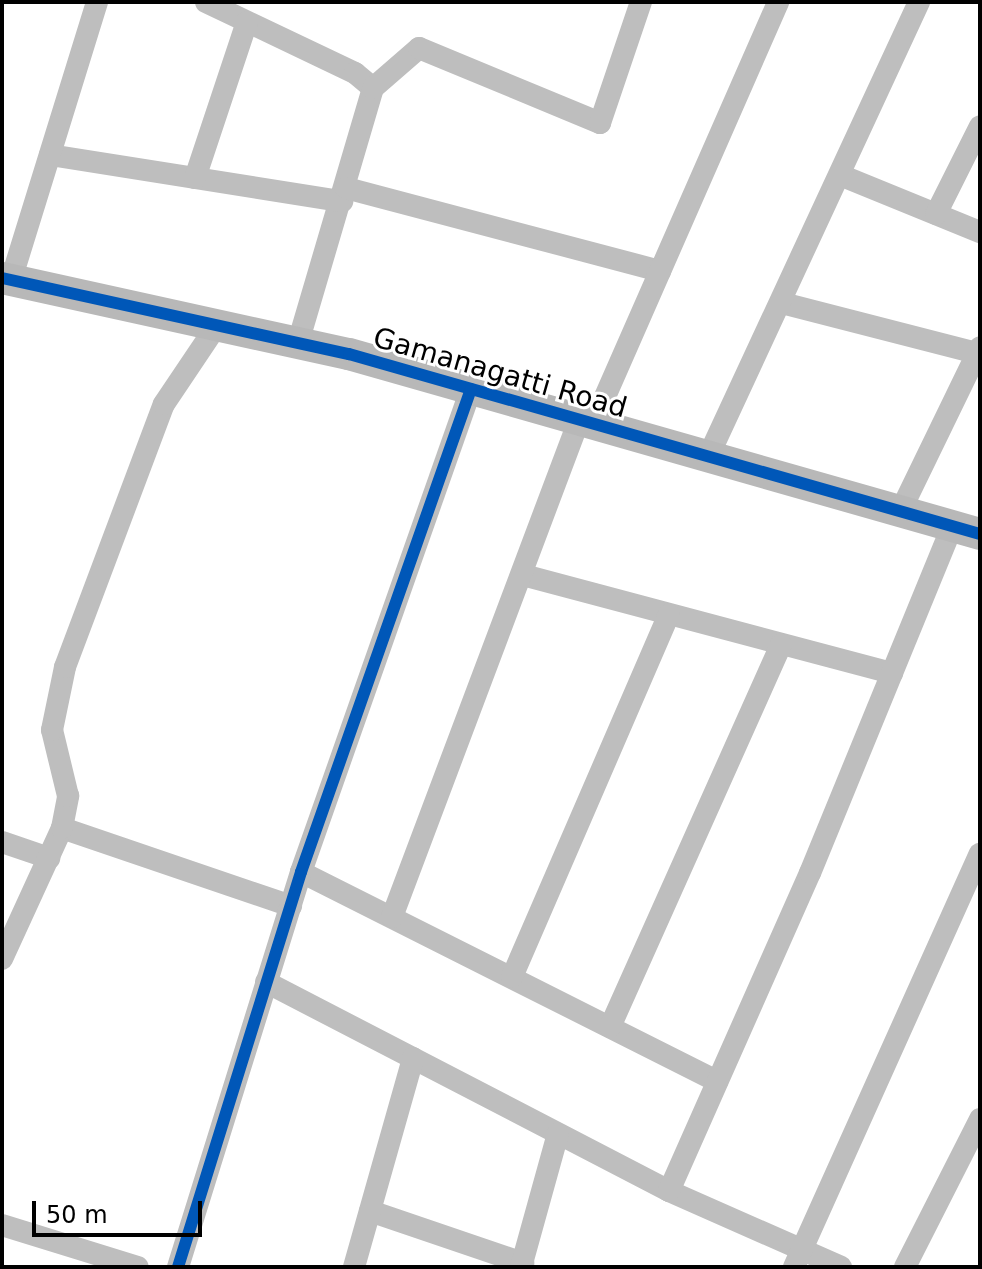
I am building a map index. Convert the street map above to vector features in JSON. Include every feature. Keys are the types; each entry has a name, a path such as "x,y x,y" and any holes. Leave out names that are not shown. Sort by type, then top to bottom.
{"street":[{"path":"7,279 50,155 97,2"},
{"path":"206,2 355,73 373,88"},
{"path":"298,343 344,194 374,82 419,48 600,123 641,2"},
{"path":"392,917 523,575 586,422 660,271 778,2"},
{"path":"708,457 919,2"},
{"path":"195,178 247,22"},
{"path":"936,214 980,126"},
{"path":"50,155 195,178 344,194 660,271"},
{"path":"840,175 980,232"},
{"name":"Gamanagatti Road","path":"7,279 298,343 966,530"},
{"path":"782,303 979,351 900,512"},
{"path":"2,959 62,828 68,796 52,730 61,678 164,404 217,325"},
{"path":"178,1267 301,872 471,389"},
{"path":"669,1191 892,673 966,530"},
{"path":"523,575 892,673"},
{"path":"512,977 669,614"},
{"path":"610,1027 781,644"},
{"path":"62,828 291,906"},
{"path":"2,842 49,858"},
{"path":"798,1259 980,854"},
{"path":"301,872 717,1081"},
{"path":"266,982 798,1259 841,1267"},
{"path":"354,1267 413,1058"},
{"path":"905,1267 980,1119"},
{"path":"370,1211 522,1265 558,1134"},
{"path":"2,1225 138,1267"}],"cycle path":[{"path":"2,278 349,354 980,534"},
{"path":"178,1267 301,872 471,389"}]}
